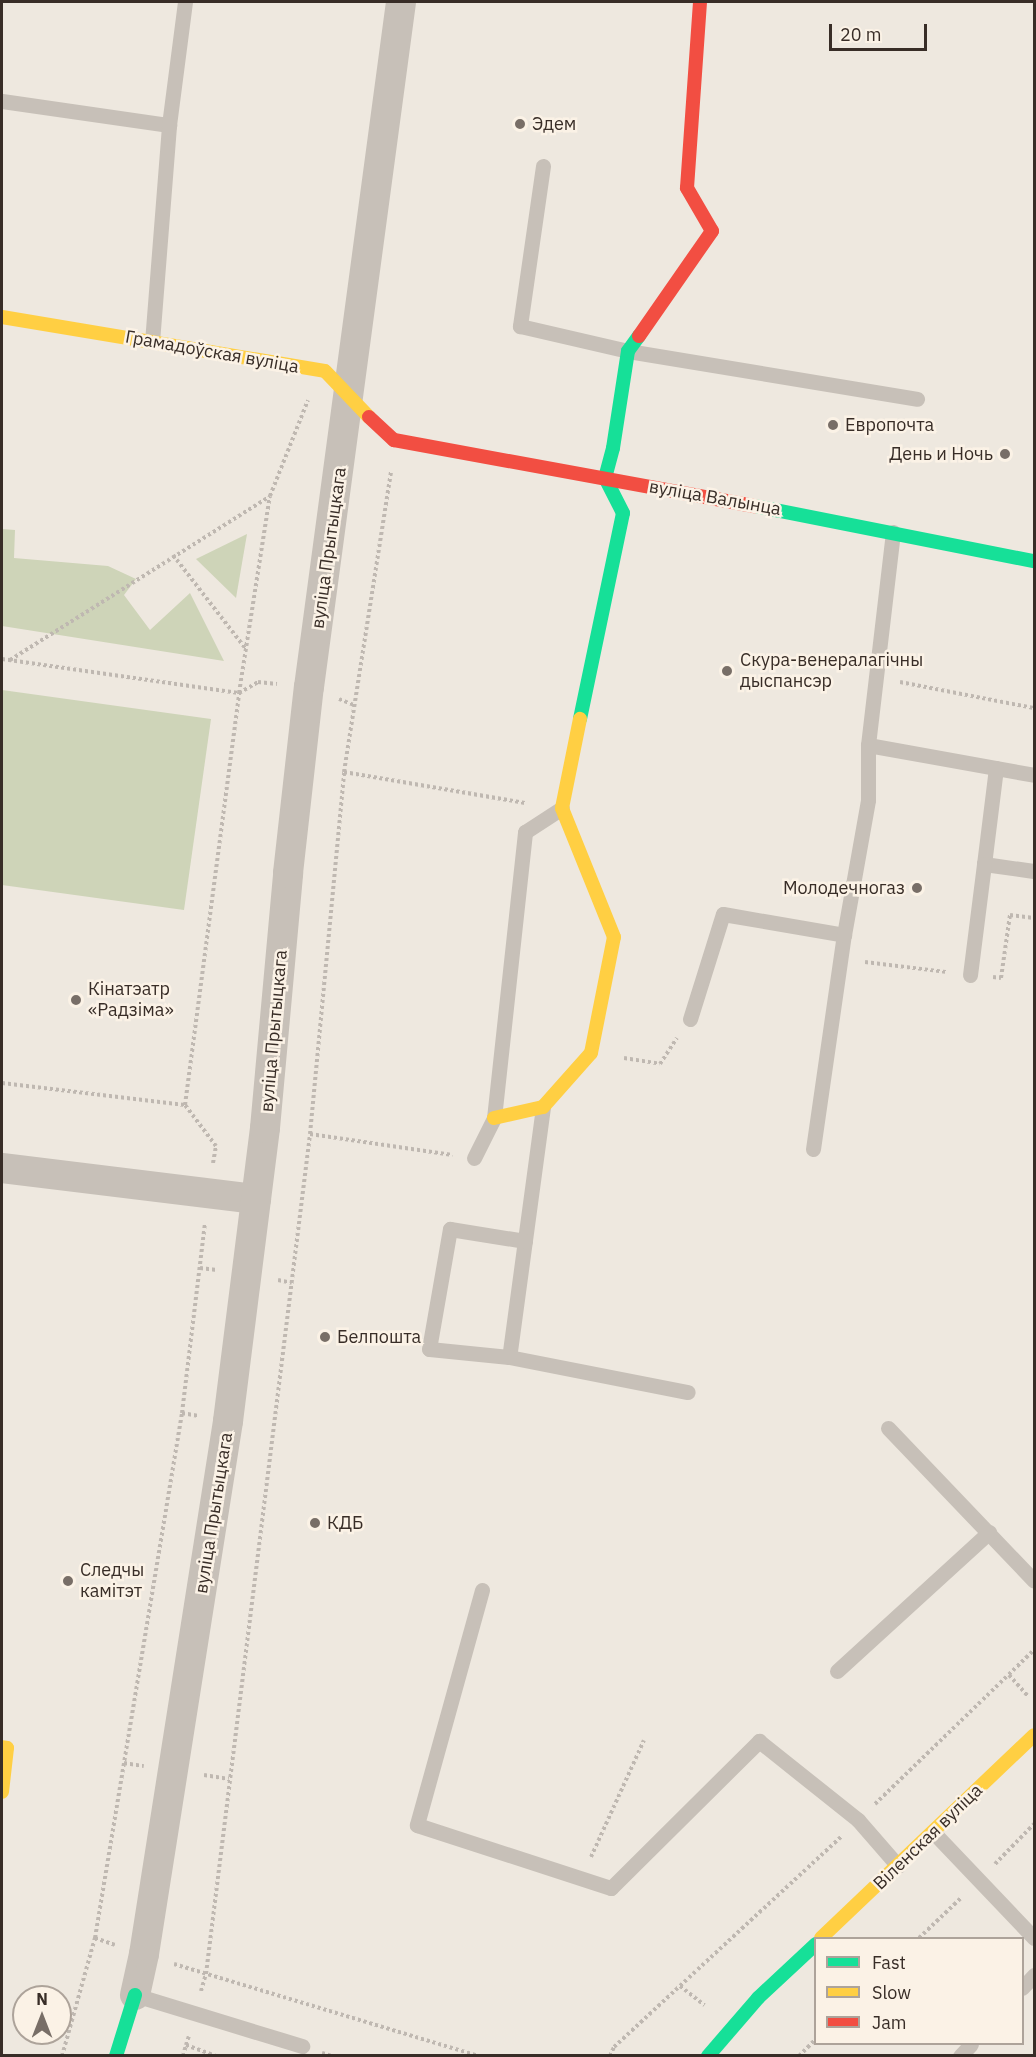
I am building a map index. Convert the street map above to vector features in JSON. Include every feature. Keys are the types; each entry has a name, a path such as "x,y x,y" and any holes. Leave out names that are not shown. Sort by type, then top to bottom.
{"street":[{"name":"вуліца Прытыцкага","path":"116,2055 135,1995 144,1954 228,1421 256,1199 309,687 350,400 402,2"},
{"path":"494,1118 543,1107 591,1053 614,937 562,808 623,513 605,478 613,448 628,351 712,231 687,188 700,2"},
{"name":"Грамадоўская вуліца","path":"2,318 325,371 350,400 394,440"},
{"name":"вуліца Валынца","path":"394,440 893,532 1035,561"},
{"path":"2,1168 256,1199"},
{"name":"Віленская вуліца","path":"822,1937 1035,1735"},
{"path":"2,1747 7,1748 2,1792"},
{"path":"708,2055 758,1998 814,1946"}],"lane":[{"path":"152,342 169,125 185,2"},
{"path":"2,101 169,125"},
{"path":"543,166 520,327 628,351 917,399"},
{"path":"813,1149 844,935 868,800 868,745 893,532"},
{"path":"868,745 1035,775"},
{"path":"970,975 996,768"},
{"path":"474,1158 494,1118 525,832 562,808"},
{"path":"984,864 1035,871"},
{"path":"690,1019 723,914 844,935"},
{"path":"509,1357 543,1107"},
{"path":"525,1241 450,1229 429,1349 509,1357 688,1392"},
{"path":"888,1428 1035,1581"},
{"path":"837,1671 989,1533"},
{"path":"482,1590 417,1825 611,1888 759,1741 858,1820 898,1866"},
{"path":"934,1833 1035,1938"},
{"path":"1024,1987 1035,1975"},
{"path":"135,1995 302,2046"}],"path":[{"path":"62,2055 95,1938 182,1413 216,1146 185,1105 239,693 270,496 311,392"},
{"path":"201,1994 206,1974 310,1134 344,772 392,469"},
{"path":"9,660 270,496"},
{"path":"173,555 246,650"},
{"path":"2,659 239,693 258,682 309,687"},
{"path":"875,677 1035,708"},
{"path":"344,772 562,808"},
{"path":"591,1053 660,1064 690,1019"},
{"path":"2,1083 185,1105"},
{"path":"310,1134 474,1158"},
{"path":"610,2055 614,2047 858,1820 1035,1650"},
{"path":"1009,1675 1028,1696"},
{"path":"579,1855 590,1858 644,1740"},
{"path":"95,1938 206,1974 478,2055"},
{"path":"680,1986 704,2005"},
{"path":"799,2055 814,2041"},
{"path":"183,2055 186,2045 217,2055"}],"green space":[{"path":"2,529 15,530 14,558 108,566 136,579 124,595 150,630 190,593 224,661 2,626"},
{"path":"247,534 236,598 196,559"},
{"path":"2,690 211,719 184,910 2,885"}],"traffic: fast":[{"path":"580,719 623,513 605,478 613,448 628,351 639,336"},
{"path":"755,506 1034,561"},
{"path":"708,2056 758,1998 814,1946"},
{"path":"116,2056 135,1995"}],"traffic: slow":[{"path":"2,317 325,371 369,417"},
{"path":"494,1118 543,1107 591,1053 614,937 562,808 580,719"},
{"path":"822,1937 1034,1735"},
{"path":"2,1747 7,1748 2,1792"}],"traffic: jam":[{"path":"639,336 712,231 687,188 700,2"},
{"path":"369,417 394,440 755,506"}],"place":[{"name":"Эдем","path":"520,124"},
{"name":"Европочта","path":"833,425"},
{"name":"День и Ночь","path":"1005,454"},
{"name":"Скура-венералагічны дыспансэр","path":"727,671"},
{"name":"Молодечногаз","path":"917,888"},
{"name":"Кінатэатр «Радзіма»","path":"76,1000"},
{"name":"Белпошта","path":"325,1337"},
{"name":"КДБ","path":"315,1523"},
{"name":"Следчы камітэт","path":"68,1581"}]}
